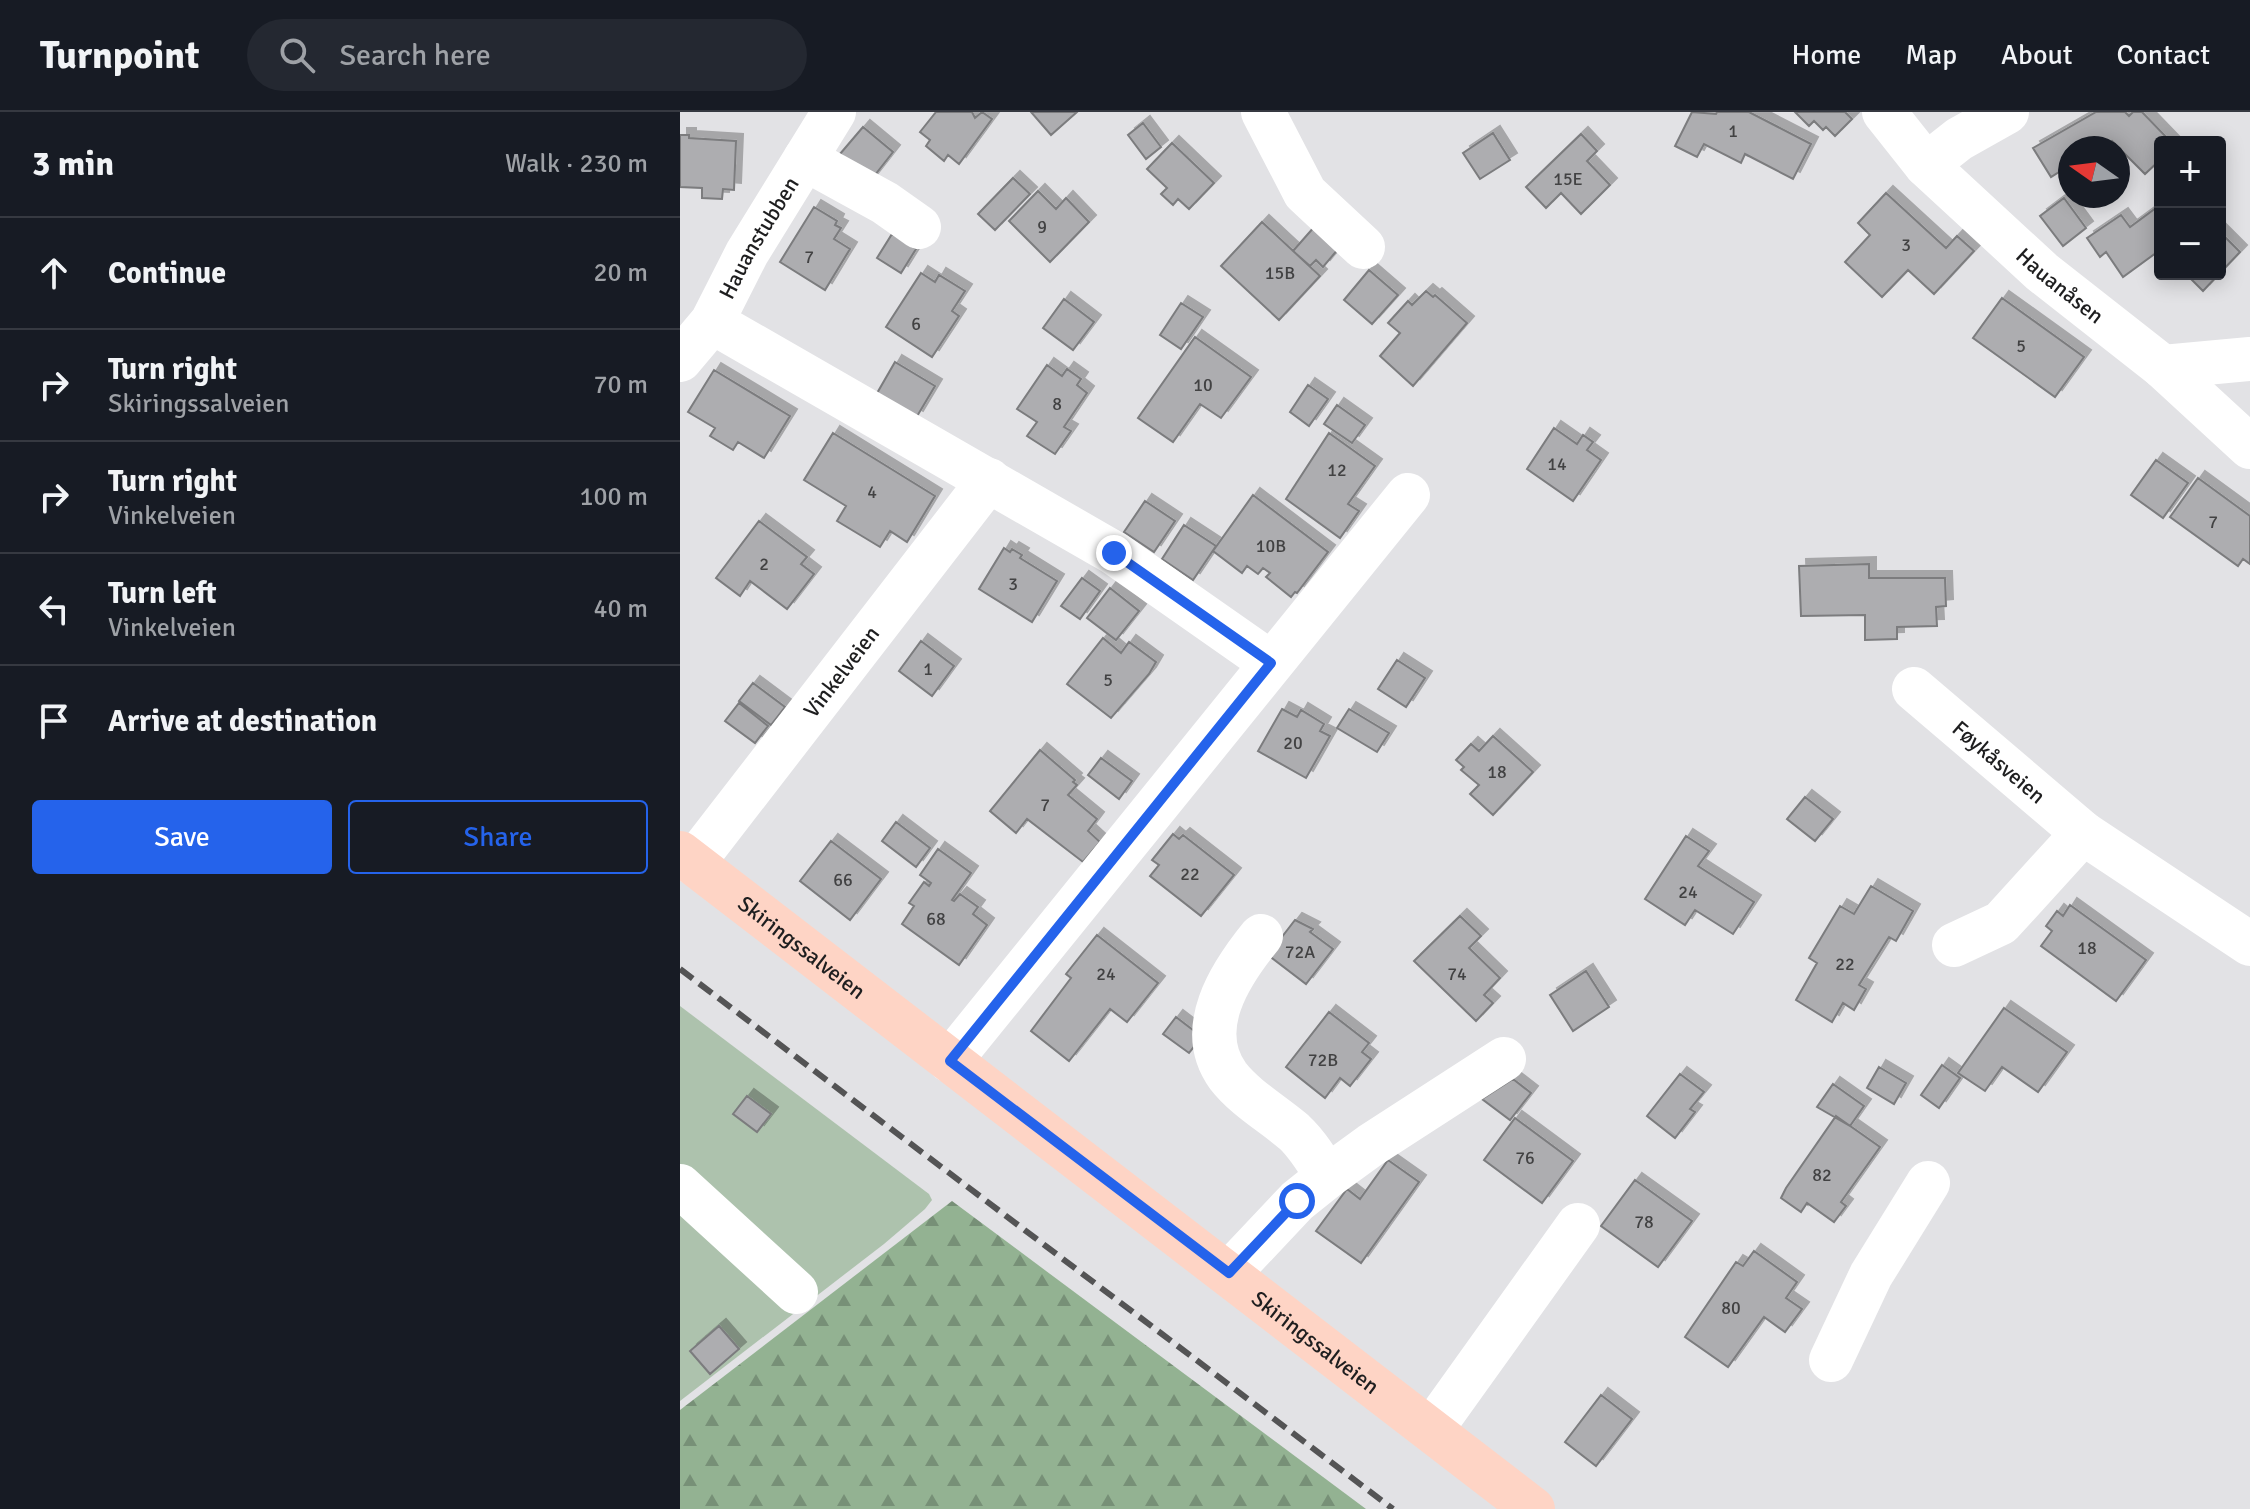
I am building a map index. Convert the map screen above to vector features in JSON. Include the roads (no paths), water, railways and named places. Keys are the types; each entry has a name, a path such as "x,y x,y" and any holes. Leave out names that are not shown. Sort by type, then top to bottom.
{"main road":[{"name":"Skiringssalveien","path":"687,858 1533,1509"}],"street":[{"name":"Hauanstubben","path":"680,360 712,322 747,253 834,112"},
{"path":"1263,112 1305,193 1363,247"},
{"name":"Hauanåsen","path":"1884,112 1926,165 2042,272 2163,367 2250,447"},
{"path":"1926,165 1959,139 2007,112"},
{"path":"805,159 885,203 919,227"},
{"path":"712,322 1114,553 1271,663"},
{"path":"2163,367 2250,359"},
{"name":"Vinkelveien","path":"687,858 989,480"},
{"path":"950,1061 1408,495"},
{"name":"Føykåsveien","path":"1914,689 2083,833 2250,944"},
{"path":"1954,945 2001,923 2083,833"},
{"path":"1261,936 1220,999 1215,1022 1216,1048 1229,1078 1297,1135 1327,1177"},
{"path":"1229,1273 1297,1201 1327,1177 1504,1059"},
{"path":"1831,1360 1871,1275 1928,1183"},
{"path":"680,1186 796,1292"},
{"path":"1432,1429 1578,1225"}],"railway":[{"path":"680,969 1393,1509"}]}
